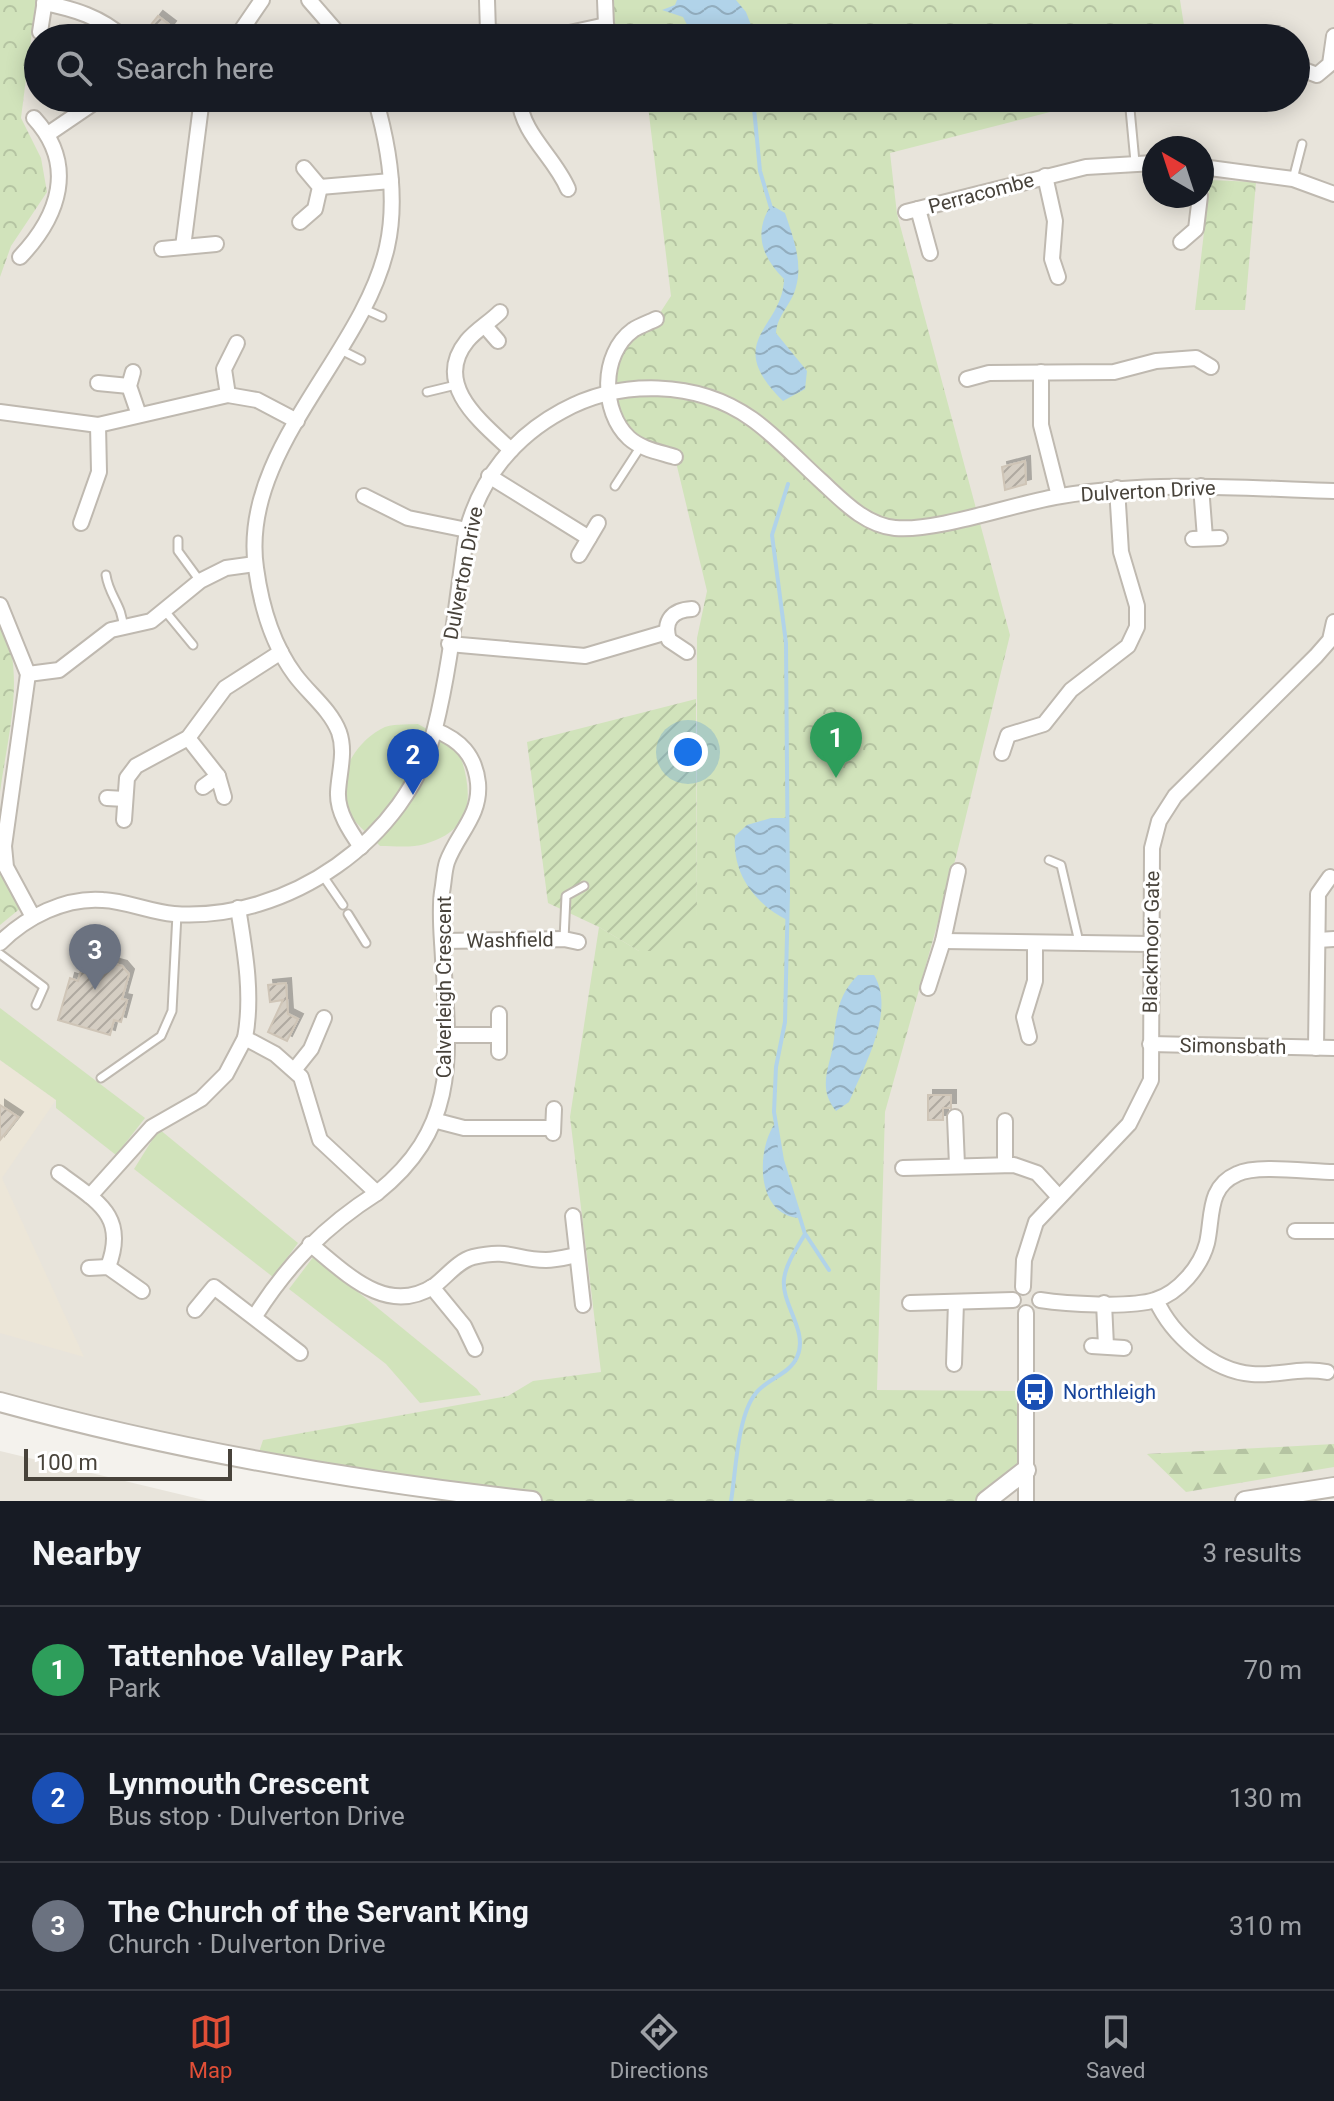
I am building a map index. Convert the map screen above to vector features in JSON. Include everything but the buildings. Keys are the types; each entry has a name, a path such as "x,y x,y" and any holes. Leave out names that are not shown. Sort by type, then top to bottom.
{"street":[{"path":"246,24 262,0"},
{"path":"309,0 330,24"},
{"path":"487,0 488,24"},
{"path":"605,0 608,24"},
{"path":"41,24 45,1 79,11 105,24"},
{"path":"1310,72 1317,75 1330,64 1334,36"},
{"path":"48,134 80,112"},
{"path":"183,247 200,112"},
{"path":"361,847 346,824 338,795 342,757 340,734 330,714 295,675 281,652 263,610 255,564 257,525 268,478 362,308 386,249 392,208 391,181 378,112"},
{"path":"522,112 525,127 560,169 568,189"},
{"path":"20,257 42,234 55,209 60,189 48,134 34,118"},
{"name":"Perracombe","path":"930,253 912,211 1045,176 1142,162"},
{"path":"304,168 320,187"},
{"path":"1214,172 1293,179 1334,194"},
{"name":"Perracombe","path":"1045,176 1055,221 1052,259 1058,277"},
{"path":"320,187 391,181"},
{"path":"300,222 315,209 320,187"},
{"path":"1181,242 1196,229 1199,208"},
{"path":"162,249 216,244"},
{"path":"500,312 469,339 458,355 456,385 476,418 511,450"},
{"path":"656,319 633,330 620,343 611,364 607,393 611,413 620,427 641,446 675,457"},
{"path":"485,326 498,341"},
{"path":"228,395 224,369 237,343"},
{"path":"967,379 989,373 1114,372 1197,352 1211,367"},
{"path":"1041,372 1041,425 1059,496"},
{"path":"98,383 131,379 139,415"},
{"name":"Dulverton Drive","path":"0,943 17,925 66,905 103,900 177,914 238,908 301,888 323,876 361,847 414,780 435,730 474,502 489,476 511,450 542,422 575,404 607,393 635,388 675,389 730,407 752,419 852,510 895,528 927,526 1059,496 1117,488 1201,486 1334,491"},
{"path":"0,412 98,425 228,395 257,400 297,421"},
{"path":"81,523 103,488 98,425"},
{"path":"489,476 589,538"},
{"path":"1201,486 1206,539"},
{"path":"1008,735 1044,724 1071,690 1128,646 1137,627 1137,606 1121,552 1117,488"},
{"path":"364,496 408,518 467,530"},
{"path":"373,521 380,505"},
{"path":"579,555 598,523"},
{"path":"28,674 59,670 111,630 151,621 200,581 226,568 255,564"},
{"path":"0,605 28,674 4,846 6,867 33,917"},
{"path":"687,652 669,640 667,632 671,615 692,609"},
{"name":"Blackmoor Gate","path":"1023,1287 1026,1252 1036,1222 1129,1124 1151,1080 1152,848 1159,821 1175,796 1332,642 1334,622"},
{"path":"449,644 585,656 667,632"},
{"path":"124,820 127,778 136,766 188,738 225,688 281,652"},
{"path":"1000,719 1008,735 1002,753"},
{"name":"Calverleigh Crescent","path":"255,1316 286,1268 336,1219 377,1193 405,1168 437,1121 445,1081 448,1035 442,896 447,861 475,813 478,785 472,760 462,744 435,730"},
{"path":"188,738 218,776 224,797"},
{"path":"203,787 218,776"},
{"path":"107,798 125,799"},
{"path":"928,988 943,941 958,871"},
{"name":"Simonsbath","path":"1316,1048 1318,894 1330,877"},
{"path":"90,1196 152,1127 201,1099 218,1082 245,1038 249,1019 247,964 238,908"},
{"path":"1318,940 1334,939"},
{"name":"Washfield","path":"442,941 571,940"},
{"path":"943,941 1150,944"},
{"path":"1029,1037 1024,1017 1035,981 1035,944"},
{"path":"499,1014 499,1052"},
{"path":"295,1069 323,1040 324,1018"},
{"path":"448,1035 499,1035"},
{"path":"245,1038 295,1069 301,1077 320,1140 377,1193"},
{"name":"Simonsbath","path":"1150,1044 1334,1048"},
{"path":"437,1121 464,1128 552,1130 554,1109"},
{"path":"955,1117 957,1165"},
{"path":"1005,1121 1005,1165"},
{"path":"903,1168 1005,1165 1037,1173 1059,1197"},
{"path":"1040,1300 1104,1303 1156,1300 1179,1285 1198,1265 1207,1243 1212,1203 1231,1178 1238,1173 1260,1171 1334,1172"},
{"path":"59,1173 106,1210 114,1225 116,1241 108,1267"},
{"path":"573,1216 583,1305"},
{"path":"1295,1231 1334,1231"},
{"path":"310,1244 370,1291 393,1297 413,1295 432,1287 468,1258 501,1251 545,1260 577,1255"},
{"path":"89,1268 108,1267 142,1291"},
{"path":"195,1310 214,1287 300,1353"},
{"path":"432,1287 458,1331 475,1349"},
{"path":"1023,1287 1034,1289 1040,1300 1037,1308 1026,1313 1015,1308 1013,1300 1023,1287"},
{"path":"910,1303 1013,1300"},
{"path":"1156,1300 1193,1347 1221,1367 1253,1374 1307,1368 1327,1372"},
{"path":"954,1364 962,1343 956,1302"},
{"path":"1104,1303 1099,1346 1124,1348"},
{"path":"1026,1313 1026,1501"},
{"path":"0,1402 65,1420 406,1493 532,1501"},
{"path":"986,1501 1026,1470"},
{"path":"1245,1501 1334,1487"}],"lane":[{"path":"1130,112 1135,162"},
{"path":"1293,179 1302,144"},
{"path":"362,308 382,317"},
{"path":"339,349 361,360"},
{"path":"427,392 456,385"},
{"path":"615,486 641,446"},
{"path":"178,540 178,551 200,581"},
{"path":"106,575 108,590 123,610 123,627"},
{"path":"165,611 193,645"},
{"path":"1049,860 1061,865 1079,942"},
{"path":"323,876 343,905"},
{"path":"571,940 566,896 584,886"},
{"path":"101,1078 161,1036 172,1011 177,914"},
{"path":"348,914 366,943"},
{"path":"0,954 44,987 36,1005"}],"shaded area":[{"path":"0,0 1334,0 1334,1477 1234,1501 532,1501 483,1496 0,1402"},
{"path":"0,1060 56,1100 2,1178 84,1357 0,1333"},
{"path":"0,1451 208,1501 0,1501"}],"green space":[{"path":"0,0 36,0 33,24 24,24 21,118 41,158 47,192 11,246 0,277"},
{"path":"605,0 1180,0 1184,24 609,24"},
{"path":"649,112 1050,112 890,153 897,214 1010,635 956,857 885,1112 877,1390 1027,1391 1026,1470 986,1501 469,1501 256,1461 263,1440 508,1396 533,1381 601,1372 570,1117 599,927 639,951 697,916 697,638 707,591 675,458 641,446 611,413 620,343 656,319 671,296"},
{"path":"1214,180 1256,182 1245,310 1195,310 1207,208 1214,208"},
{"path":"0,617 13,659 14,681 11,725 0,792"},
{"path":"696,699 697,917 658,951 639,951 599,927 548,903 527,742"},
{"path":"418,724 457,746 466,776 467,805 455,828 442,837 420,845 380,846 350,814 343,790 344,777 354,754 371,736 389,726"},
{"path":"0,862 22,907 0,925"},
{"path":"0,1008 145,1118 116,1155 56,1108 56,1100 0,1060"},
{"path":"159,1129 298,1243 273,1277 134,1169"},
{"path":"314,1256 481,1395 420,1403 386,1364 289,1289"},
{"path":"1334,1444 1334,1467 1186,1492 1147,1454"}],"water":[{"path":"677,0 736,0 751,24 687,24 683,17 662,10 675,5"},
{"path":"771,205 785,213 798,268 794,293 776,333 807,371 805,389 783,401 765,380 757,363 756,349 781,296 784,279 770,262 762,244 762,225"},
{"path":"771,818 787,818 787,920 755,896 741,874 735,850 735,836 747,825"},
{"path":"858,975 874,975 880,989 880,1022 849,1102 836,1111 827,1093 826,1076 840,1004"},
{"path":"776,1122 782,1160 799,1218 785,1214 774,1205 767,1193 763,1163 769,1133"}],"waterway":[{"path":"754,112 760,171 771,208"},
{"path":"731,1501 738,1445 750,1403 761,1388 794,1363 800,1347 800,1338 786,1298 784,1279 789,1261 805,1234 782,1160 774,1112 776,1067 785,1022 788,893 786,643 772,535 788,484"},
{"path":"806,1235 829,1270"}],"place":[{"name":"Tattenhoe Valley Park","path":"836,778"},
{"name":"Lynmouth Crescent","path":"413,795"},
{"name":"The Church of the Servant King","path":"95,990"},
{"name":"Northleigh","path":"1035,1392"}]}
